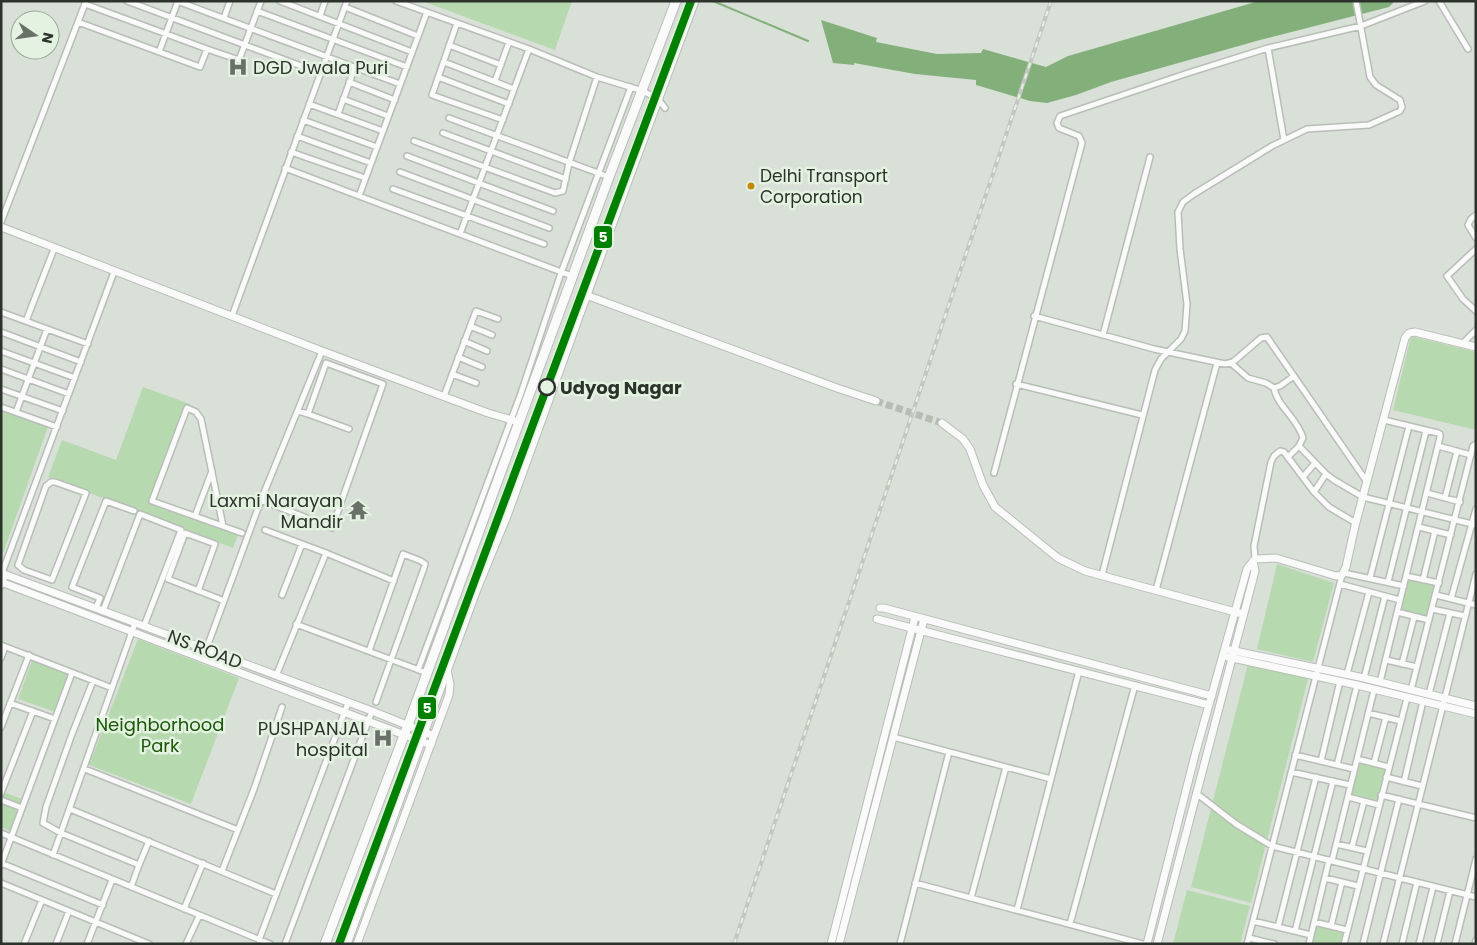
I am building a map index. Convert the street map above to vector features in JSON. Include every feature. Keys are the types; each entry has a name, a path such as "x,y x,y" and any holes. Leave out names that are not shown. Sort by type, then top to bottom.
{"highway":[{"path":"326,944 408,725 422,671 459,583 515,421 676,1"},
{"path":"346,944 476,589 506,516 694,1"},
{"path":"459,583 476,589"}],"street":[{"path":"127,1 320,73"},
{"path":"159,52 177,1 400,84"},
{"path":"1,222 86,3 239,60 260,1"},
{"path":"280,1 412,52"},
{"path":"320,16 325,1"},
{"path":"396,1 529,49 598,77 643,91 658,98 665,108"},
{"path":"1102,575 1155,370 1160,359 1181,339 1185,331 1187,304 1180,249 1178,212 1183,202 1284,140 1309,129 1369,124 1400,111 1402,107 1400,100 1376,85 1370,77 1356,1"},
{"path":"994,473 1034,316 1082,143 1079,136 1059,128 1057,123 1060,116 1268,48 1361,24 1425,1"},
{"path":"1439,1 1468,49"},
{"path":"224,18 229,2"},
{"path":"232,316 346,4 418,36"},
{"path":"257,11 407,67"},
{"path":"359,196 427,12"},
{"path":"78,22 200,67 207,49"},
{"path":"457,23 432,95 503,120"},
{"path":"495,81 509,42"},
{"path":"449,46 501,65"},
{"path":"1268,48 1284,140"},
{"path":"460,234 529,49"},
{"path":"444,62 514,89"},
{"path":"338,114 355,67"},
{"path":"438,77 509,104"},
{"path":"414,141 555,193 563,191 568,163 598,77"},
{"path":"349,82 395,100"},
{"path":"296,624 422,671 515,421 560,273 631,87"},
{"path":"343,99 388,116"},
{"path":"309,104 383,131"},
{"path":"449,118 609,177"},
{"path":"303,120 377,147"},
{"path":"443,134 566,179"},
{"path":"297,136 371,163"},
{"path":"291,152 365,178"},
{"path":"406,156 552,211"},
{"path":"1102,334 1150,157"},
{"path":"285,168 572,276"},
{"path":"400,172 549,228"},
{"path":"393,189 544,244"},
{"path":"1476,215 1468,222 1476,238"},
{"path":"1,227 322,351 515,421"},
{"path":"26,321 54,248"},
{"path":"1476,248 1447,276 1463,299 1476,311"},
{"path":"114,272 3,573 2,584 431,745"},
{"path":"586,295 876,401"},
{"path":"444,396 476,311 498,319"},
{"path":"1,312 88,344"},
{"path":"1034,316 1169,352 1225,364 1231,362 1264,336 1267,337 1367,482"},
{"path":"470,326 492,335"},
{"path":"16,412 47,329"},
{"path":"1462,344 1476,330"},
{"path":"1,332 81,362"},
{"path":"1274,944 1248,941 1405,338 1409,333 1415,332 1476,347"},
{"path":"464,341 487,351"},
{"path":"1,351 75,378"},
{"path":"202,658 261,500 322,351"},
{"path":"458,357 482,367"},
{"path":"1231,362 1248,378 1266,383 1274,388 1276,395 1300,427 1303,438 1299,446 1288,456"},
{"path":"261,500 332,528 383,384 326,363 308,414"},
{"path":"1156,590 1216,363"},
{"path":"1,369 69,394"},
{"path":"452,374 476,383"},
{"path":"1274,388 1294,376"},
{"path":"1016,384 1142,415"},
{"path":"1,389 63,411"},
{"path":"1,407 56,428"},
{"path":"223,526 201,419 196,412 187,408 152,501 242,533"},
{"path":"298,411 349,430"},
{"path":"1380,682 1440,434 1384,420"},
{"path":"942,423 963,439 970,449 983,485 995,507 1058,558 1075,567 1244,614"},
{"path":"1370,578 1409,426"},
{"path":"1388,582 1426,431"},
{"path":"1411,690 1473,446 1476,444"},
{"path":"1299,446 1326,474 1363,497 1474,524"},
{"path":"1438,446 1471,455"},
{"path":"1157,944 1255,571 1254,546 1271,462 1274,456 1280,451 1284,452 1314,492 1330,507 1356,523"},
{"path":"1444,498 1456,451"},
{"path":"1303,477 1315,463"},
{"path":"195,516 212,470"},
{"path":"1314,492 1326,474"},
{"path":"55,482 86,493 52,580 39,575 19,567 18,562 46,486 48,483 55,482"},
{"path":"1427,493 1460,502"},
{"path":"100,609 100,598 72,587 106,501 134,512"},
{"path":"1451,599 1474,524 1476,509"},
{"path":"100,609 140,514 181,530 144,626"},
{"path":"1418,527 1451,535"},
{"path":"265,530 394,581"},
{"path":"1423,580 1435,531"},
{"path":"198,591 215,544 185,533 168,579 198,591 224,601"},
{"path":"282,595 302,544"},
{"path":"276,676 326,553"},
{"path":"369,651 403,554 421,560 425,564 376,702"},
{"path":"915,883 1145,944 1247,568 1254,560 1276,558 1336,576 1343,574 1404,586"},
{"name":"NS ROAD","path":"3,573 434,736"},
{"path":"1383,944 1476,574"},
{"path":"35,585 39,575"},
{"path":"1406,576 1439,583"},
{"path":"1340,584 1400,600"},
{"path":"1346,674 1368,592"},
{"path":"1436,595 1476,605"},
{"path":"1364,678 1385,596"},
{"path":"1209,705 877,619 880,608 1212,696"},
{"path":"1432,609 1465,616"},
{"path":"1397,612 1429,620"},
{"path":"1429,694 1450,613"},
{"path":"1402,664 1414,616"},
{"path":"831,944 915,617"},
{"path":"839,944 924,619"},
{"path":"54,855 135,623"},
{"path":"1,658 3,646 112,688"},
{"path":"1224,652 1317,672 1346,674 1364,678 1429,694 1443,702 1476,714"},
{"path":"1,727 28,655"},
{"path":"1386,660 1417,667"},
{"path":"357,944 449,696 450,684 447,670"},
{"path":"1017,910 1079,671"},
{"path":"1317,672 1340,681 1407,698 1476,706"},
{"path":"72,673 1,864 103,905"},
{"path":"92,681 42,820 43,823 61,833 139,865"},
{"path":"288,690 292,681"},
{"path":"1321,761 1340,681"},
{"path":"1337,765 1357,685"},
{"path":"1070,924 1135,686"},
{"path":"1309,944 1374,690"},
{"path":"1346,943 1347,930 1362,868 1407,698"},
{"path":"1404,782 1423,701"},
{"path":"10,702 54,719"},
{"path":"259,940 348,702"},
{"path":"222,871 282,707"},
{"path":"1,793 33,711"},
{"path":"285,944 372,711"},
{"path":"1368,713 1401,721"},
{"path":"1374,764 1386,717"},
{"path":"893,737 1051,779"},
{"path":"900,944 949,752"},
{"path":"1295,755 1354,769"},
{"path":"1357,759 1389,767"},
{"path":"971,898 1006,767"},
{"path":"85,769 238,830"},
{"path":"1291,772 1350,786"},
{"path":"1278,927 1316,777"},
{"path":"1386,778 1422,786"},
{"path":"1295,931 1333,781"},
{"path":"1196,793 1236,824 1272,846 1476,897"},
{"path":"1382,795 1476,818"},
{"path":"1348,797 1379,805"},
{"path":"1364,944 1399,799"},
{"path":"1,800 22,808"},
{"path":"1352,847 1364,801"},
{"path":"70,809 276,894"},
{"path":"1,833 270,944"},
{"path":"131,887 149,841"},
{"path":"1336,844 1367,851"},
{"path":"1455,944 1476,859"},
{"path":"184,909 203,863"},
{"path":"1325,878 1358,886"},
{"path":"87,944 112,880"},
{"path":"1331,926 1342,882"},
{"path":"1402,944 1417,882"},
{"path":"1,883 149,944"},
{"path":"1419,944 1433,887"},
{"path":"1437,944 1450,891"},
{"path":"24,944 42,900"},
{"path":"56,944 69,911"},
{"path":"186,944 199,916"},
{"path":"1253,921 1311,935"},
{"path":"1314,922 1347,930"},
{"path":"1475,944 1476,940"}],"green space":[{"path":"422,1 572,1 555,50"},
{"path":"1411,336 1476,352 1476,430 1393,410"},
{"path":"143,387 190,404 154,499 240,530 233,548 48,477 62,440 116,460"},
{"path":"1,410 48,427 1,559"},
{"path":"1277,564 1334,583 1313,662 1257,649"},
{"path":"1409,578 1437,585 1428,619 1400,612"},
{"name":"Neighborhood Park","path":"138,639 239,678 191,804 89,765"},
{"path":"34,655 75,672 61,714 18,699"},
{"path":"1248,664 1308,679 1251,903 1191,887"},
{"path":"1358,762 1386,769 1377,803 1349,796"},
{"path":"1,791 27,801 15,833 1,827"},
{"path":"1187,890 1250,906 1240,944 1173,944"},
{"path":"1316,925 1343,932 1340,944 1311,944"}],"shaded area":[{"path":"1259,1 1395,1 1389,7 1260,40 1111,82 1047,103 1030,101 976,85 976,80 915,74 854,63 854,65 833,63 821,20 877,38 876,42 937,54 981,53 983,49 1046,67 1068,56"}],"waterway":[{"path":"713,1 808,41"}],"tunnel":[{"path":"876,401 942,423"}],"railway":[{"path":"734,944 1051,1"}],"transit line":[{"name":"5","path":"339,944 691,1"}],"place":[{"name":"DGD Jwala Puri","path":"238,67"},
{"name":"Delhi Transport Corporation","path":"751,186"},
{"name":"Udyog Nagar","path":"547,387"},
{"name":"Laxmi Narayan Mandir","path":"358,510"},
{"name":"PUSHPANJAL hospital","path":"383,738"}]}
